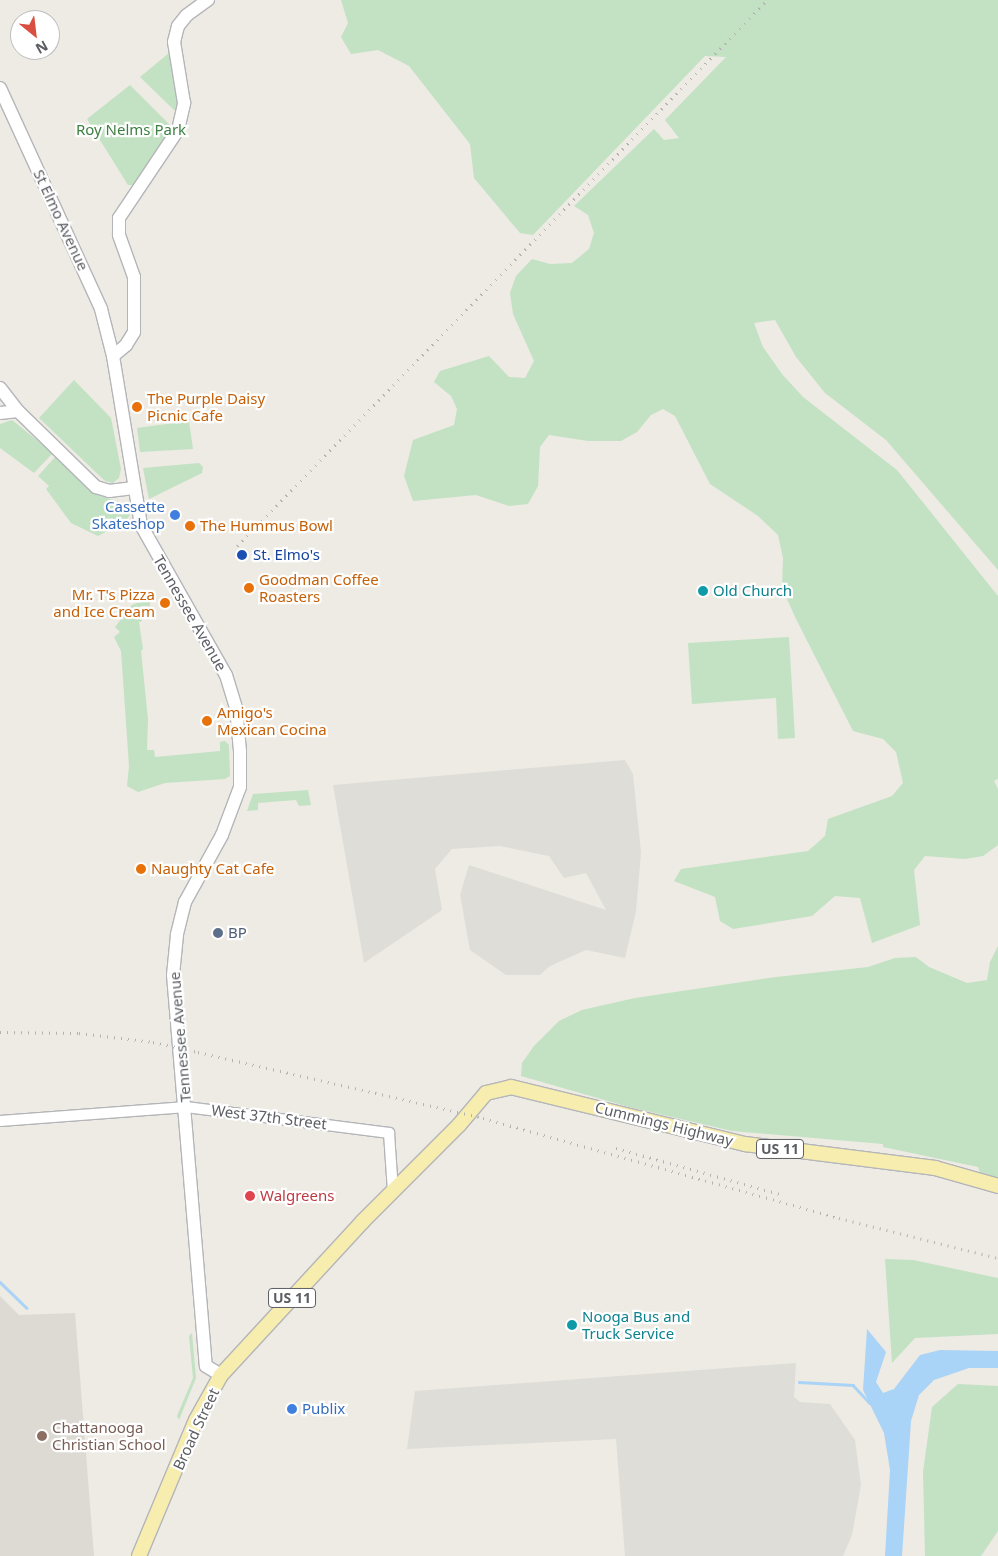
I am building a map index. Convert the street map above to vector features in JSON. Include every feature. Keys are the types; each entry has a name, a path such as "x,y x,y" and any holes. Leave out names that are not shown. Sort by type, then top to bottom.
{"main road":[{"path":"113,356 130,340 134,324 134,277 118,235 119,218 178,130 184,103 174,42 178,26 187,15 208,0"},
{"name":"St Elmo Avenue","path":"0,88 102,309 113,356 134,488"},
{"path":"0,388 18,410 96,486 109,491 134,488"},
{"path":"0,413 18,410"},
{"name":"Tennessee Avenue","path":"134,488 146,536 226,675 236,708 240,751 240,787 231,814 190,890 177,935 173,975 186,1107 206,1366 221,1375"},
{"name":"Cummings Highway","path":"441,1143 486,1093 511,1087 745,1144 935,1168 998,1186"},
{"name":"Broad Street","path":"139,1556 196,1420 221,1375 441,1143"}],"street":[{"name":"West 37th Street","path":"0,1121 186,1107 389,1133 393,1192"}],"shaded area":[{"path":"625,760 633,774 641,853 636,911 625,958 586,950 550,966 540,975 506,975 470,950 460,895 469,865 606,910 586,873 564,878 549,856 500,846 452,849 435,869 442,910 364,963 333,785"},
{"name":"Chattanooga Christian School","path":"0,1296 19,1315 75,1313 94,1556 0,1556"},
{"path":"796,1363 794,1397 800,1402 830,1404 855,1440 861,1485 852,1535 843,1556 625,1556 616,1439 407,1449 415,1391"}],"green space":[{"path":"341,0 998,0 998,570 886,440 825,393 796,357 775,320 754,323 763,347 782,374 803,397 897,470 998,596 998,779 994,781 998,789 998,845 983,856 965,859 925,856 914,870 920,925 872,943 860,898 835,896 812,916 733,929 720,921 715,897 674,881 681,869 808,851 825,836 828,819 892,796 903,783 896,752 883,739 853,731 796,619 782,588 783,558 778,535 758,516 710,484 675,416 663,409 651,415 637,432 621,441 588,441 549,435 540,447 538,486 528,504 509,506 476,495 413,501 404,476 413,440 454,425 457,409 451,396 434,382 440,371 489,356 509,377 525,378 534,361 513,314 510,293 516,276 532,259 550,264 572,263 589,249 594,233 588,215 574,206 654,129 664,140 679,138 665,120 726,57 705,56 533,235 520,233 474,178 470,144 409,66 378,50 351,54 341,37 348,23"},
{"path":"169,53 180,96 178,109 174,110 140,77"},
{"name":"Roy Nelms Park","path":"130,85 173,128 134,185 128,185 87,119"},
{"path":"74,380 111,418 121,469 119,478 113,483 105,481 39,418"},
{"path":"12,420 53,453 34,473 0,448 0,424"},
{"path":"189,421 193,449 140,452 137,428"},
{"path":"56,456 98,495 126,504 130,514 126,521 98,536 71,523 46,489 49,486 38,476"},
{"path":"199,463 203,467 202,473 149,499 143,468"},
{"path":"142,601 150,601 150,606 142,606 142,621 139,622 148,719 147,750 154,750 155,757 220,751 220,742 225,741 229,745 230,776 225,779 165,783 138,792 127,786 129,766 121,651 114,637 120,632 115,627 132,605"},
{"path":"789,637 795,738 778,739 776,698 692,704 688,643"},
{"path":"308,790 311,805 299,806 296,800 258,803 258,810 247,811 253,794"},
{"path":"998,946 998,1178 980,1173 978,1167 883,1147 883,1144 732,1131 629,1107 521,1076 522,1063 534,1046 559,1021 582,1010 635,998 776,977 868,967 895,958 916,957 929,967 967,983 987,980 990,962"},
{"path":"885,1259 913,1260 998,1278 998,1334 915,1338 892,1363"},
{"path":"192,1333 196,1378 179,1420 177,1416 193,1378 189,1336"},
{"path":"958,1384 998,1386 998,1531 981,1556 925,1556 923,1472 932,1407"}],"water":[{"path":"867,1329 886,1352 876,1382 883,1393 894,1389 920,1355 940,1350 998,1351 998,1368 969,1368 934,1380 919,1395 911,1421 902,1556 885,1556 890,1470 884,1433 863,1390"}],"waterway":[{"path":"0,1282 27,1308"},
{"path":"799,1382 853,1385 870,1403"}],"railway":[{"path":"237,546 767,0"},
{"path":"0,1032 79,1033 153,1042 198,1052 483,1118 839,1218 998,1258"},
{"path":"616,1148 780,1194"}],"place":[{"name":"The Purple Daisy Picnic Cafe","path":"137,407"},
{"name":"Cassette Skateshop","path":"175,515"},
{"name":"The Hummus Bowl","path":"190,526"},
{"name":"St. Elmo's","path":"242,555"},
{"name":"Goodman Coffee Roasters","path":"249,588"},
{"name":"Old Church","path":"703,591"},
{"name":"Mr. T's Pizza and Ice Cream","path":"165,603"},
{"name":"Amigo's Mexican Cocina","path":"207,721"},
{"name":"Naughty Cat Cafe","path":"141,869"},
{"name":"BP","path":"218,933"},
{"name":"Walgreens","path":"250,1196"},
{"name":"Nooga Bus and Truck Service","path":"572,1325"},
{"name":"Publix","path":"292,1409"},
{"name":"Chattanooga Christian School","path":"42,1436"}]}
